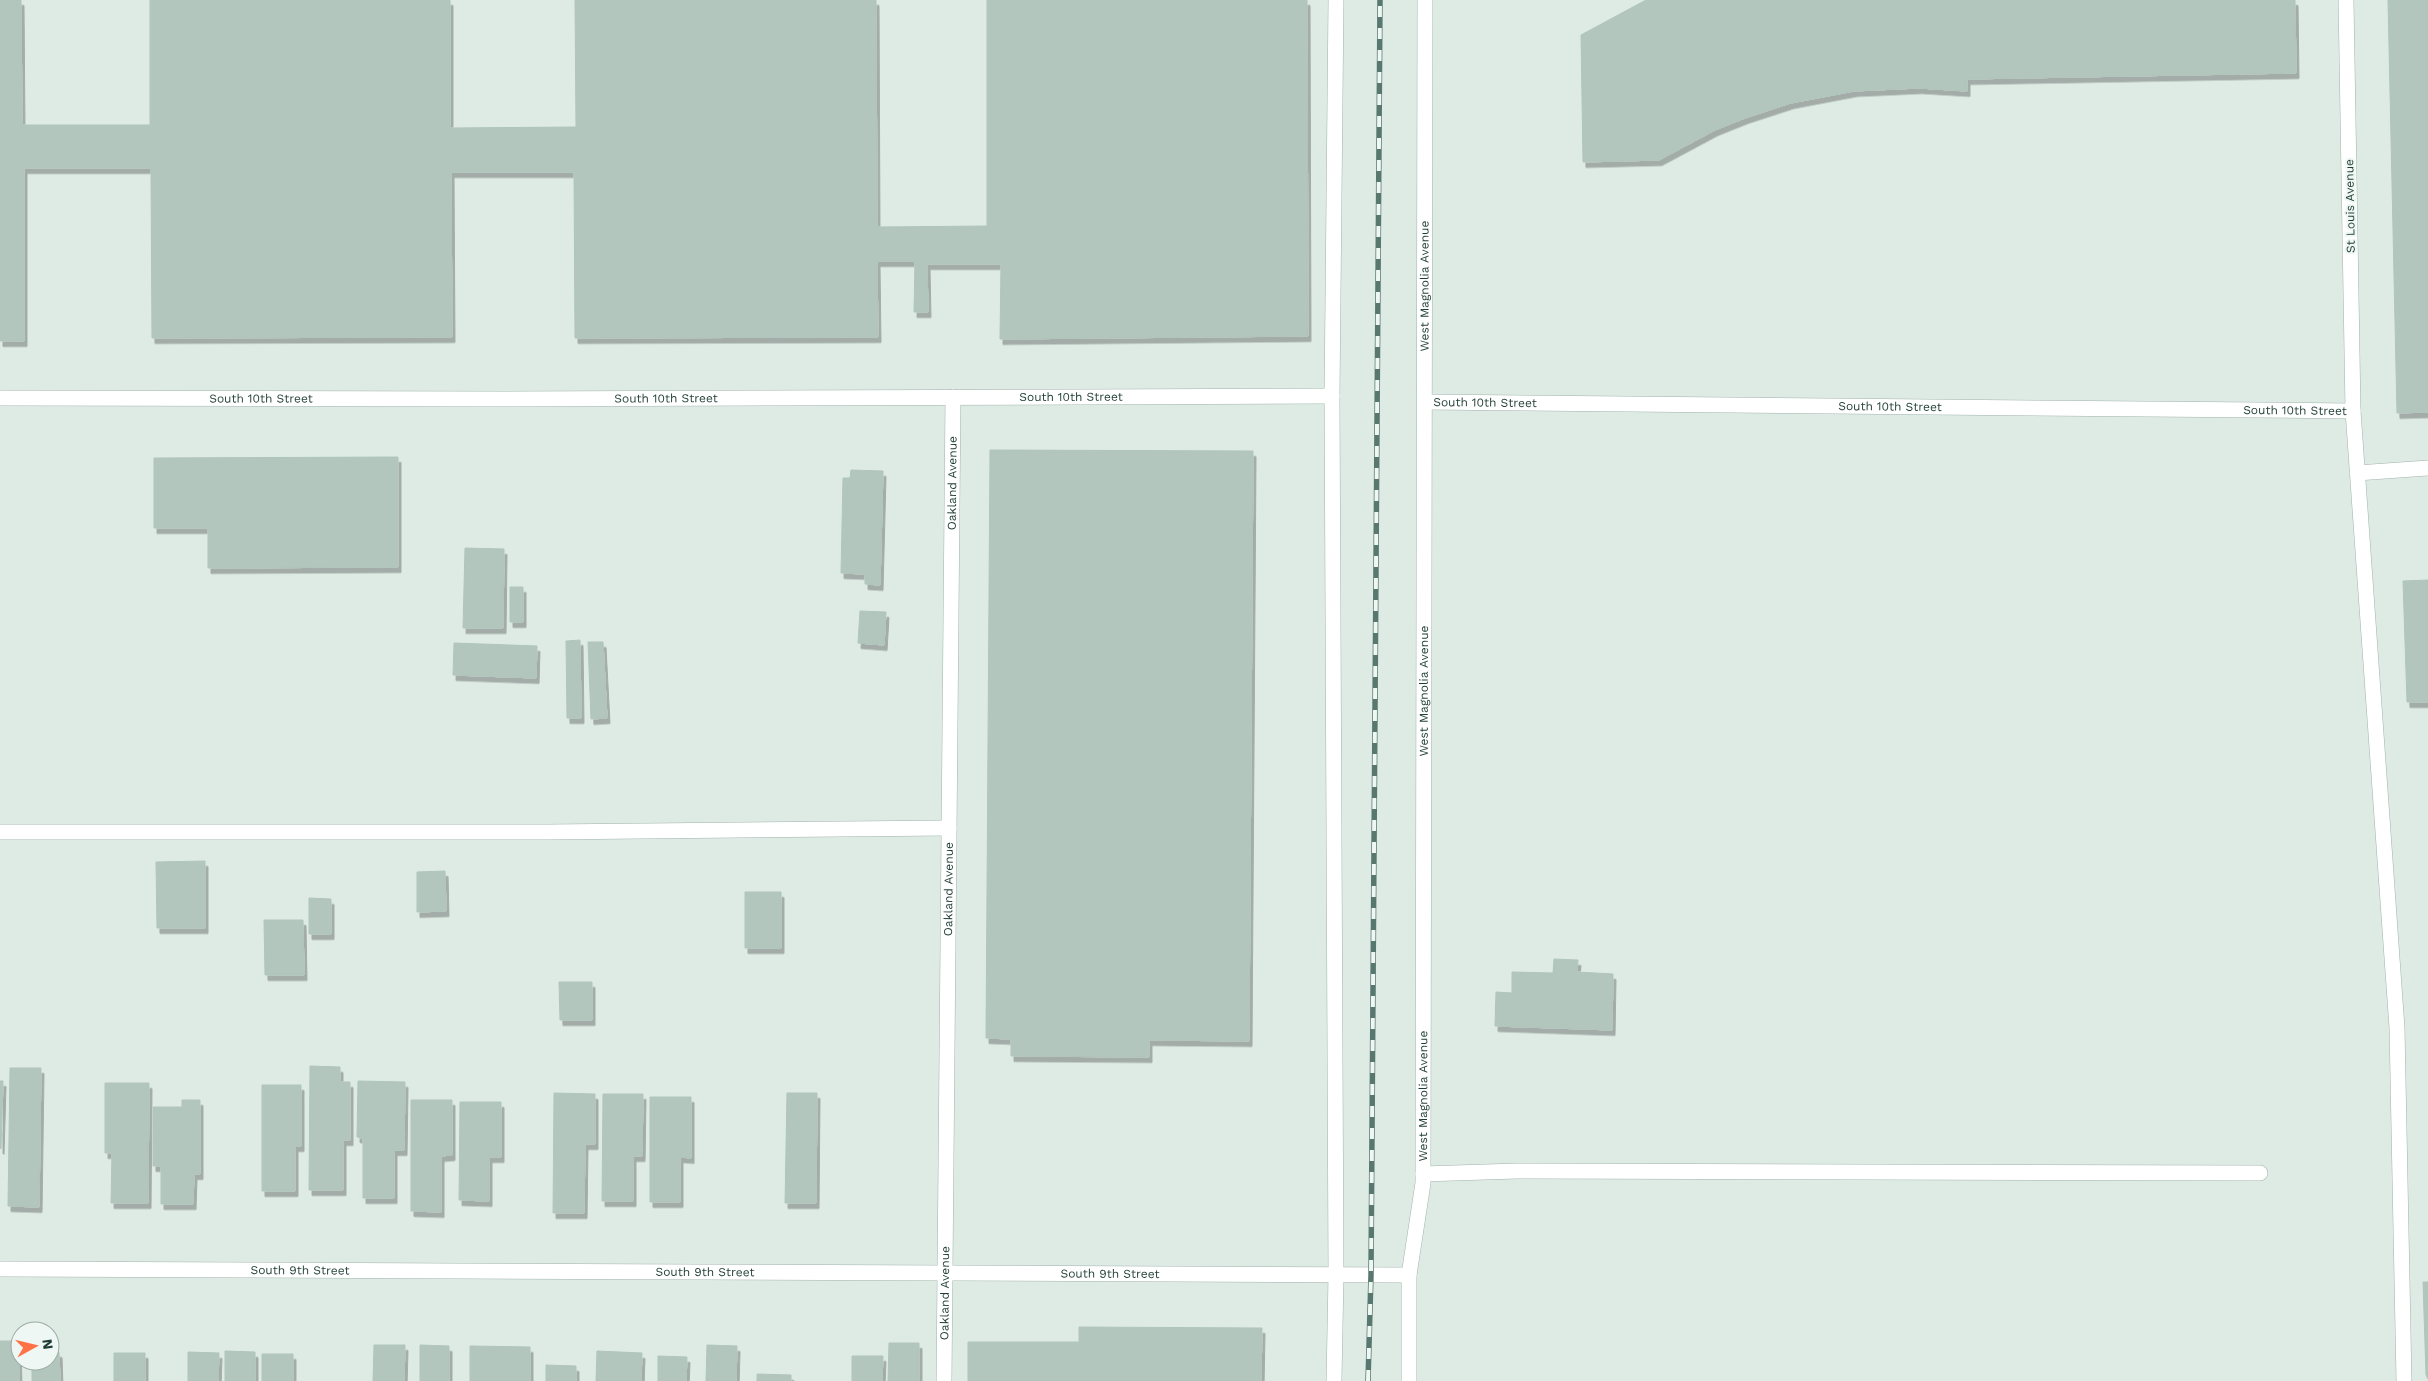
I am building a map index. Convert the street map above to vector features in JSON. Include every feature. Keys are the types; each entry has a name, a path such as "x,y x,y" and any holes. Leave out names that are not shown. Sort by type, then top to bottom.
{"street":[{"path":"1334,1381 1336,1275 1332,396 1336,0"},
{"name":"West Magnolia Avenue","path":"1409,1381 1409,1275 1423,1174 1426,402 1425,0"},
{"name":"St Louis Avenue","path":"2346,0 2353,411 2397,1028 2404,1381"},
{"name":"South 10th Street","path":"0,398 508,399 1332,396"},
{"name":"Oakland Avenue","path":"944,1381 953,397"},
{"name":"South 10th Street","path":"1426,402 2353,411"},
{"path":"2357,472 2428,468"},
{"path":"0,832 548,832 949,828"},
{"path":"1423,1174 1518,1171 2260,1173"},
{"name":"South 9th Street","path":"0,1269 1409,1275"}],"building":[{"path":"0,0 21,0 22,125 150,125 150,0 450,0 450,128 576,127 575,0 876,0 877,227 987,226 987,0 1307,0 1308,336 1000,339 1001,264 927,264 928,312 914,312 915,261 877,261 878,337 575,338 574,172 451,172 452,337 152,338 151,168 24,168 24,341 0,341"},
{"path":"1646,0 2295,0 2296,73 1967,79 1967,91 1919,88 1854,91 1791,103 1745,118 1715,130 1659,160 1583,162 1581,35"},
{"path":"2388,0 2428,0 2428,412 2397,413"},
{"path":"990,450 1253,451 1249,1041 1149,1040 1149,1057 1011,1056 1011,1039 986,1038"},
{"path":"398,457 398,567 208,568 208,528 154,528 154,458"},
{"path":"851,470 883,471 880,585 865,584 865,574 841,573 843,478 850,478"},
{"path":"465,548 504,549 503,628 463,628"},
{"path":"2428,580 2428,702 2407,702 2403,581"},
{"path":"510,587 523,587 523,622 510,622"},
{"path":"860,611 886,612 884,645 858,643"},
{"path":"580,640 581,718 567,718 566,641"},
{"path":"588,642 603,642 607,718 591,719"},
{"path":"454,643 537,646 536,678 453,675"},
{"path":"205,861 205,928 157,928 156,862"},
{"path":"445,871 446,911 417,912 417,872"},
{"path":"745,892 781,892 781,948 745,948"},
{"path":"309,898 331,899 331,934 309,934"},
{"path":"264,920 303,920 304,975 265,975"},
{"path":"1554,959 1578,960 1577,972 1613,974 1612,1030 1495,1026 1496,992 1512,993 1512,972 1553,973"},
{"path":"559,982 592,982 592,1020 560,1020"},
{"path":"310,1066 340,1067 340,1082 350,1082 350,1140 343,1140 343,1190 309,1190"},
{"path":"10,1068 41,1068 39,1207 8,1206"},
{"path":"0,1081 3,1081 1,1149 0,1148"},
{"path":"358,1081 405,1082 404,1150 394,1150 394,1198 363,1198 363,1138 357,1137"},
{"path":"105,1083 149,1083 148,1203 111,1203 112,1153 105,1153"},
{"path":"262,1085 301,1085 301,1146 295,1146 295,1191 262,1191"},
{"path":"554,1093 595,1094 595,1144 585,1144 584,1213 553,1213"},
{"path":"787,1093 817,1093 816,1203 785,1203"},
{"path":"603,1094 643,1094 642,1156 633,1156 633,1201 602,1201"},
{"path":"650,1097 691,1097 691,1158 680,1157 680,1202 650,1202"},
{"path":"182,1100 200,1100 200,1174 194,1174 193,1204 161,1204 161,1166 153,1166 153,1107 182,1107"},
{"path":"411,1100 452,1100 452,1155 441,1156 441,1212 411,1211"},
{"path":"460,1102 501,1102 501,1157 489,1157 489,1201 459,1200"},
{"path":"2423,1282 2428,1282 2428,1379 2426,1375"},
{"path":"1079,1327 1262,1328 1261,1381 968,1381 968,1342 1079,1342"},
{"path":"0,1341 10,1341 10,1371 19,1371 19,1381 0,1381"},
{"path":"889,1343 919,1343 919,1381 888,1381"},
{"path":"374,1345 405,1345 404,1381 373,1381"},
{"path":"420,1345 449,1346 449,1381 420,1381"},
{"path":"707,1345 737,1346 736,1381 706,1381"},
{"path":"470,1346 530,1347 530,1381 470,1381"},
{"path":"225,1351 255,1352 255,1381 225,1381"},
{"path":"597,1351 642,1353 641,1381 596,1381"},
{"path":"188,1352 219,1353 218,1381 188,1381"},
{"path":"114,1353 145,1353 145,1381 114,1381"},
{"path":"262,1354 293,1354 293,1381 262,1381"},
{"path":"658,1356 687,1357 686,1381 658,1381"},
{"path":"852,1356 883,1356 882,1381 852,1381"},
{"path":"546,1365 576,1366 576,1381 546,1381"},
{"path":"32,1371 60,1371 60,1381 32,1381"},
{"path":"757,1374 791,1375 791,1381 757,1381"}],"railway":[{"path":"1368,1381 1371,1275 1380,0"}]}
